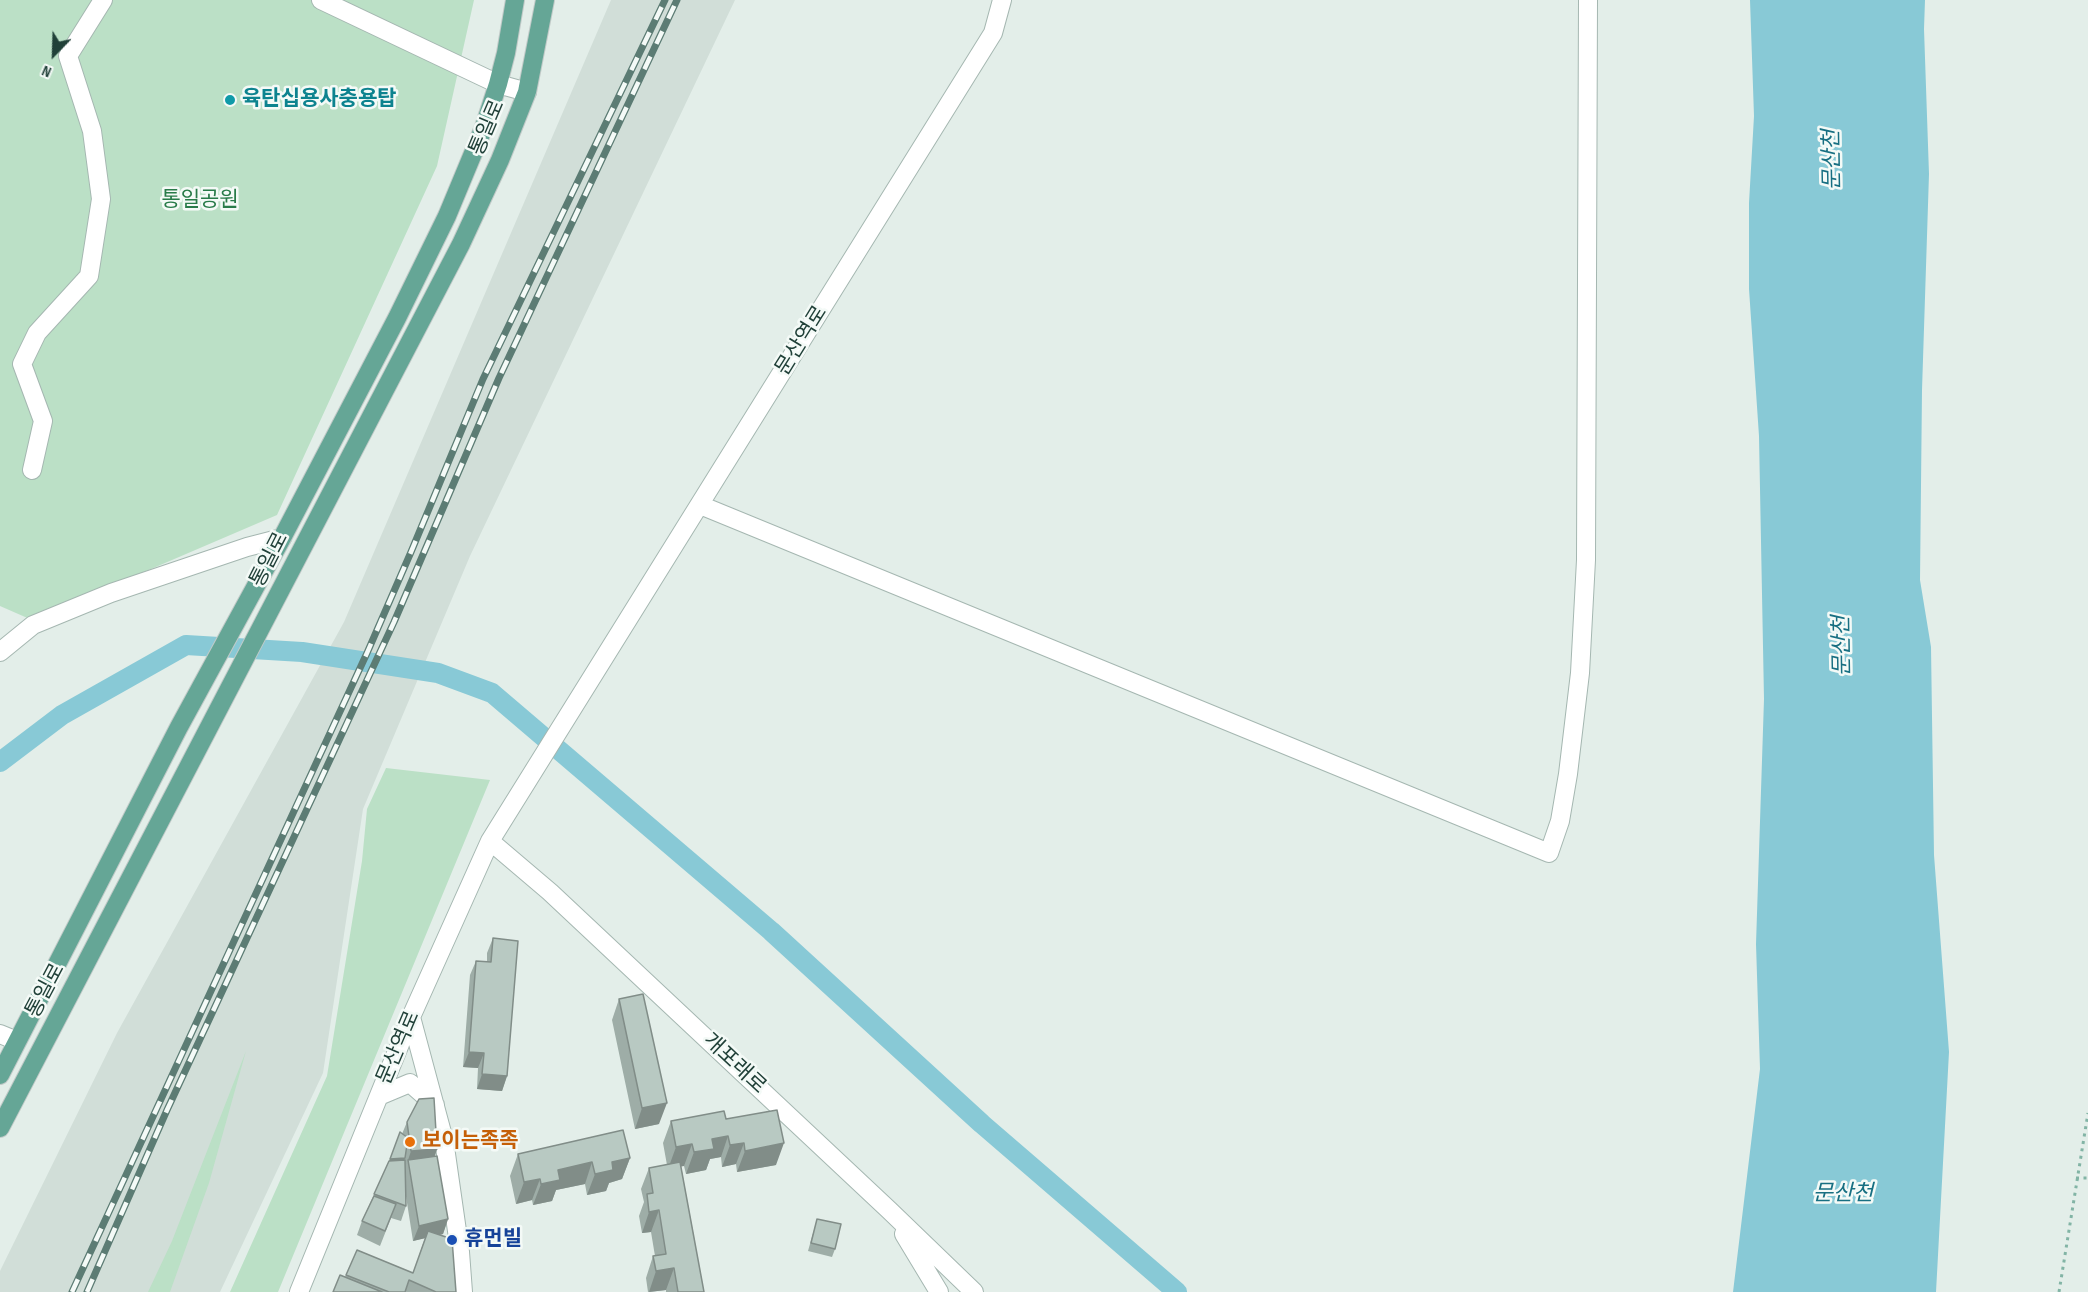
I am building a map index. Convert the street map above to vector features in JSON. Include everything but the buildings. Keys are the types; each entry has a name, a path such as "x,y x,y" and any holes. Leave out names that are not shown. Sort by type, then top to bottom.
{"main road":[{"name":"통일로","path":"0,1075 179,727 282,538 397,318 447,216 484,127 498,84 515,0"},
{"name":"통일로","path":"0,1128 317,516 461,244 500,160 527,92 546,0"}],"street":[{"path":"32,470 43,421 22,364 37,333 89,276 101,199 92,131 68,56 103,0"},
{"path":"321,0 498,84 527,92"},
{"name":"문산역로","path":"299,1292 411,1017 490,841 993,33 1002,0"},
{"path":"700,505 1550,853 1560,821 1568,774 1580,673 1586,560 1588,0"},
{"path":"1,650 33,625 111,593 247,547 282,538"},
{"name":"개포래로","path":"490,841 550,892 974,1292"},
{"path":"411,1017 444,1140 460,1252 463,1292"},
{"path":"0,1034 18,1041"},
{"path":"379,1096 410,1083 435,1105"},
{"path":"889,1210 939,1292"}],"path":[{"path":"2059,1292 2088,1113"},
{"path":"2076,1178 2088,1178"}],"shaded area":[{"path":"611,0 735,0 470,556 363,809 323,1073 220,1292 0,1292 0,1271 117,1033 344,622"}],"green space":[{"name":"통일공원","path":"0,0 474,0 437,166 277,515 32,620 0,606"},
{"path":"386,768 490,780 278,1292 230,1292 327,1076 362,861 367,809"},
{"path":"246,1051 209,1183 170,1292 148,1292 172,1241"}],"water":[{"name":"문산천","path":"1750,0 1925,0 1929,174 1922,390 1920,580 1931,647 1934,855 1949,1052 1936,1292 1733,1292 1760,1069 1756,944 1764,699 1759,436 1749,289 1749,203 1754,116"}],"waterway":[{"path":"0,762 62,715 186,645 302,652 438,673 492,693 771,931 982,1124 1177,1292"}],"railway":[{"path":"72,1292 367,653 483,379 665,0"},
{"path":"87,1292 167,1110 394,622 499,378 677,0"}],"place":[{"name":"육탄십용사충용탑","path":"230,100"},
{"name":"보이는족족","path":"410,1142"},
{"name":"휴먼빌","path":"452,1240"}]}
